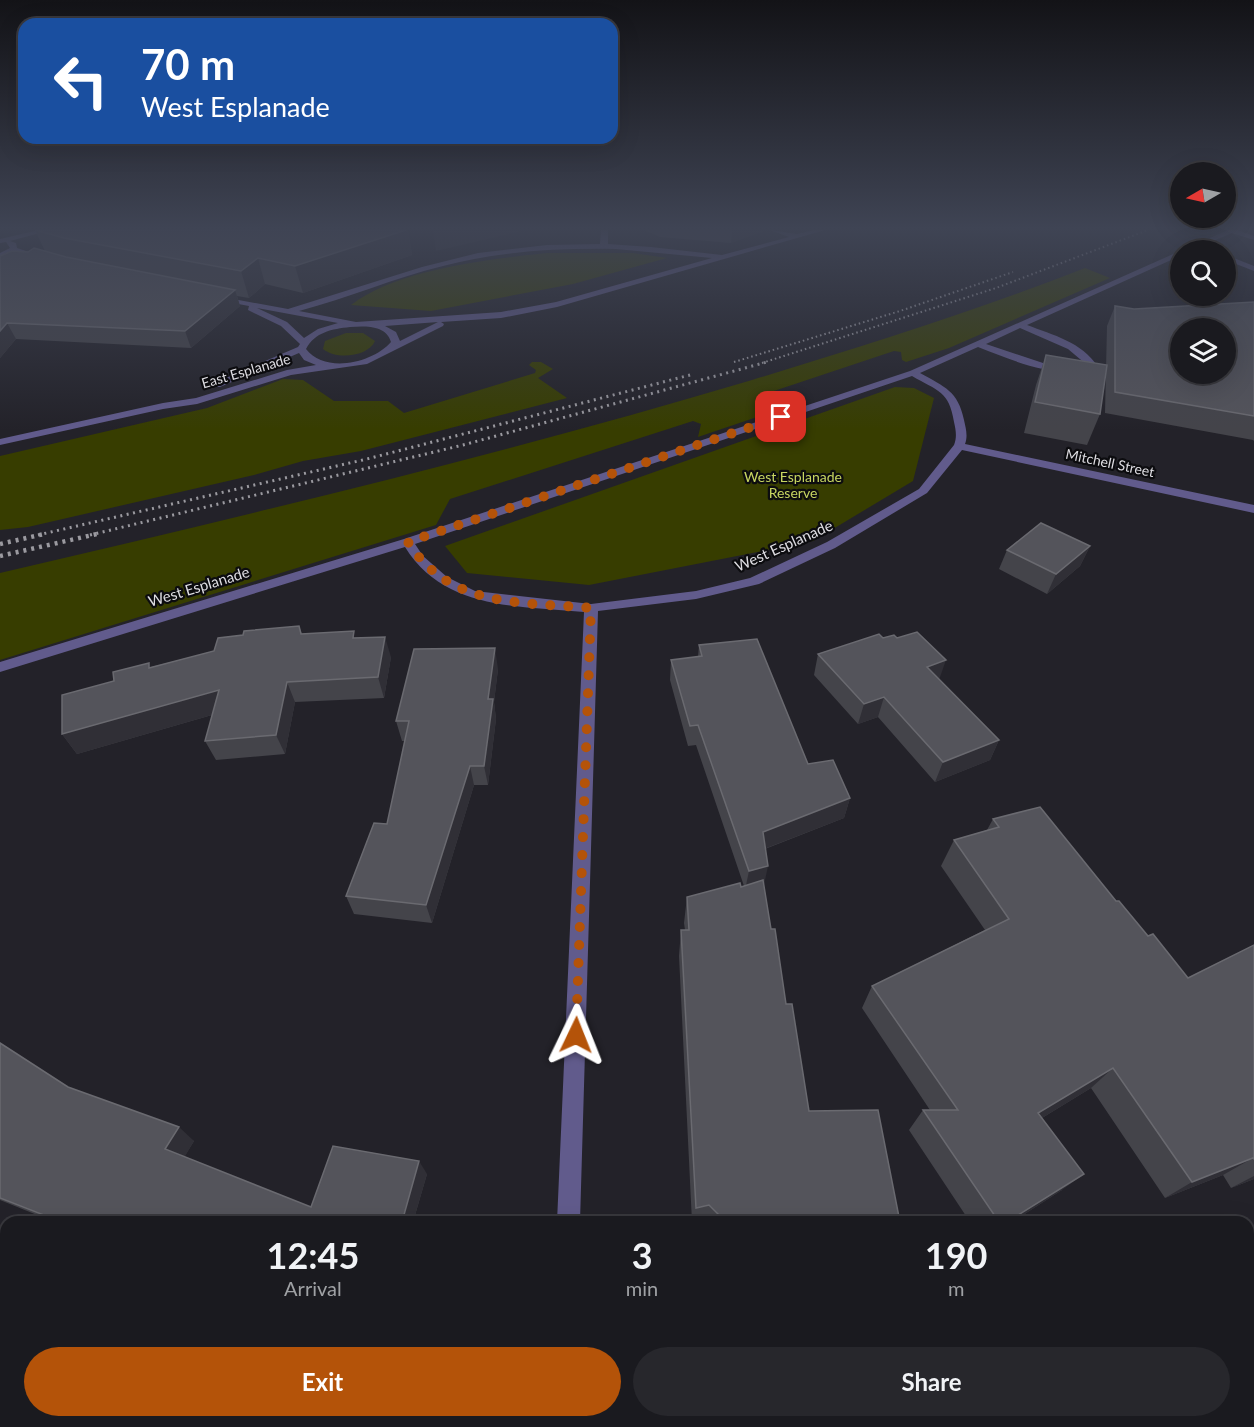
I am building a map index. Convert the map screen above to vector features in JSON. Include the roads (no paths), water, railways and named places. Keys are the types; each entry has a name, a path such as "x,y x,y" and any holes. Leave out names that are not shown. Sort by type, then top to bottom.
{"street":[{"path":"215,297 355,324 369,324 501,315 584,297"},
{"path":"291,310 337,297"},
{"path":"322,318 345,297"},
{"name":"West Esplanade","path":"0,667 408,542 913,374 1083,297"},
{"path":"234,300 284,324 302,346 303,355 310,360 337,365"},
{"path":"393,348 451,320"},
{"name":"East Esplanade","path":"163,406 302,346 330,328 355,324"},
{"path":"369,324 381,327 395,336 396,342 393,348"},
{"path":"978,344 1054,370 1074,371 1093,367 1084,355 1071,346 1020,325"},
{"name":"East Esplanade","path":"0,442 163,406 197,401 290,372 364,362 386,354 393,348"},
{"path":"913,374 946,391 956,404 963,437 960,446"},
{"name":"West Esplanade","path":"408,542 418,558 442,580 472,596 591,608 696,595 754,581 831,545 923,490 960,446"},
{"name":"Mitchell Street","path":"960,446 1254,509"},
{"path":"569,1216 591,608"}],"railway":[{"path":"734,362 942,297"},
{"path":"762,363 969,297"},
{"path":"90,535 463,445 767,362"},
{"path":"38,535 367,459 694,374"},
{"path":"0,544 44,534"},
{"path":"0,556 97,534"}],"park label":[{"name":"West Esplanade Reserve","path":"793,486"}]}
